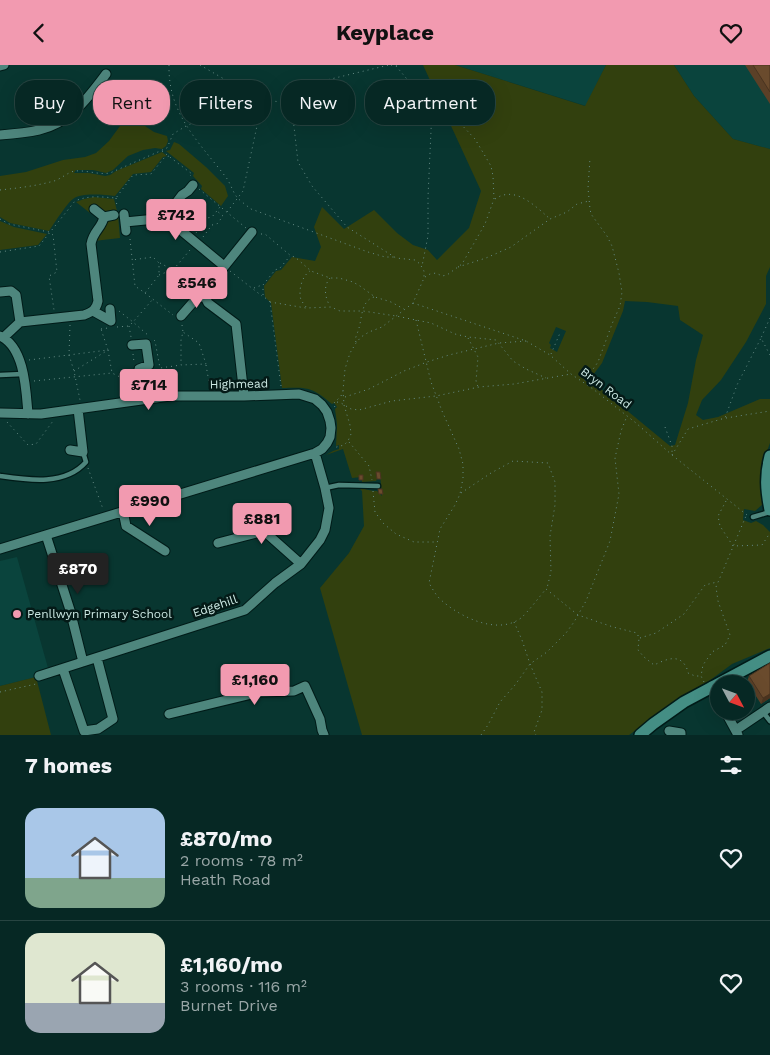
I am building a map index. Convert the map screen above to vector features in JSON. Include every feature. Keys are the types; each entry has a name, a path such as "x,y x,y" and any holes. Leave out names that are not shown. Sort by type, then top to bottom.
{"main road":[{"path":"770,456 766,487 770,511"},
{"path":"734,675 770,656"},
{"path":"640,735 684,702 710,688"}],"street":[{"path":"0,66 4,65"},
{"path":"1,132 40,130 58,123 76,111 106,74"},
{"path":"126,226 170,211 182,195 193,185"},
{"path":"94,209 104,217 114,215"},
{"path":"166,213 224,266"},
{"path":"28,414 21,361 12,346 2,337 20,322 84,315 97,307 98,301 91,244 92,237 103,222 104,217"},
{"path":"180,319 195,300 204,295 207,288 252,232"},
{"path":"0,292 11,291 16,295 20,322"},
{"path":"204,295 208,303 236,325 244,396"},
{"path":"93,311 110,321 110,309"},
{"path":"132,345 146,344 149,365 139,369 141,400"},
{"name":"Highmead","path":"0,413 41,414 170,396 212,397 299,394 315,399 327,412 331,429 330,437 326,444"},
{"path":"70,450 84,456 80,409"},
{"path":"0,549 315,453 326,444"},
{"name":"Edgehill","path":"40,676 245,610 275,583 301,564 320,540 325,529 329,508 315,453"},
{"path":"123,511 126,526 165,551"},
{"path":"218,543 264,531 301,564"},
{"path":"46,535 84,662"},
{"path":"63,669 84,731 98,729 113,719 97,658"},
{"path":"169,714 260,692 294,691 305,686 320,719 324,735"},
{"path":"730,720 737,733 767,709"},
{"path":"669,731 681,733 681,735"}],"lane":[{"path":"0,375 24,378"},
{"path":"0,476 46,480 69,474 80,468 84,456"},
{"path":"325,488 339,485 378,486"},
{"path":"753,517 770,511"},
{"path":"767,709 770,721"}],"path":[{"path":"169,65 172,96 180,116 228,179 237,198 251,209 368,252 385,257 415,260 422,266 424,277 413,303 382,327 368,332 361,337 350,353 345,369 343,390 344,405 351,433 348,441 339,447 332,449 326,444"},
{"path":"200,65 225,80"},
{"path":"327,80 390,65 396,66 408,80"},
{"path":"227,212 243,191 257,125"},
{"path":"294,125 298,162 312,186 346,227 396,258"},
{"path":"422,266 428,235 431,125"},
{"path":"424,277 436,273 442,276 448,275 462,264 485,224 494,199 491,166 475,139 462,125"},
{"path":"0,190 55,181 74,171 110,173 167,148 173,134 186,126"},
{"path":"162,151 192,174 193,185 252,232 265,234 311,271 330,278 339,278 353,282 375,297 405,310"},
{"path":"584,382 598,361 620,306 622,292 612,246 591,214 589,201 590,158"},
{"path":"494,199 500,195 513,194 524,198 550,219"},
{"path":"116,198 117,206"},
{"path":"457,267 486,258 511,247 550,219 567,213 577,204 589,201"},
{"path":"154,209 159,203 166,213"},
{"path":"197,240 207,219 212,217 220,206"},
{"path":"158,275 173,270 197,240 212,225 218,224 223,216 217,211"},
{"path":"0,219 9,224 49,232 54,235 57,272 49,276 55,319"},
{"path":"126,226 135,287 180,319 183,332 180,340 181,365"},
{"path":"252,288 263,285 290,256"},
{"path":"132,260 153,257 159,263 173,270"},
{"path":"145,293 158,275 159,263"},
{"path":"224,266 270,302 306,308 331,307 340,311 363,311 396,316 431,323 455,334 496,340 513,361 546,378"},
{"path":"306,308 301,299 301,291 304,275 311,271"},
{"path":"330,278 326,282 326,297 331,307"},
{"path":"263,285 263,296"},
{"path":"356,343 355,340 365,303 375,297"},
{"path":"112,373 108,350 101,329 129,326 153,299"},
{"path":"270,302 281,390"},
{"name":"Bryn Road","path":"413,303 526,341 550,355 728,501 746,515 753,517"},
{"path":"110,309 116,309 155,341 160,368 206,364"},
{"path":"70,317 70,355 80,409"},
{"path":"725,418 737,385 770,318"},
{"path":"416,320 431,382 459,449 463,464 460,494 440,529 429,583 438,597 453,610 472,620 491,626 514,622 521,618 546,589 551,572 550,536 555,505 555,483 548,463 513,461 460,494"},
{"path":"129,326 134,368"},
{"path":"183,332 198,343 206,364 212,397"},
{"path":"550,355 560,333"},
{"path":"468,337 478,357 476,381 478,387"},
{"path":"761,338 770,355"},
{"path":"344,397 369,389 426,362 499,343 526,341"},
{"path":"21,361 108,350"},
{"path":"74,371 108,350"},
{"path":"24,378 112,373 120,377 135,376"},
{"path":"337,402 351,409 359,410 392,401 436,396 478,387 514,384 571,374"},
{"path":"332,410 335,407 333,404 337,402 343,390"},
{"path":"0,413 28,445 36,444 50,423 62,411"},
{"path":"672,455 688,429 725,418 770,411"},
{"path":"481,735 500,703 530,664 547,652 566,633 586,601 610,541 619,494 615,458 621,431 627,417"},
{"path":"665,427 672,446 672,455"},
{"path":"348,441 369,466 375,512 383,523 396,534 414,542 437,543"},
{"path":"84,456 105,517"},
{"path":"728,501 726,501 718,516 720,526 733,546"},
{"path":"700,676 703,665 712,652 725,645 730,635 718,601 716,587 746,515"},
{"path":"733,546 762,545 770,533"},
{"path":"639,638 656,633 684,614 705,585 718,582"},
{"path":"546,589 578,615 636,633 639,638 638,649 654,665 672,658 679,660 685,665 688,673 700,676 710,688"},
{"path":"514,622 542,692 542,710 534,732 536,735"},
{"path":"0,692 36,684 41,680 40,676"}],"shaded area":[{"path":"455,65 606,65 586,106"},
{"path":"674,65 770,65 770,149 733,139 694,96"},
{"name":"Penllwyn Primary School","path":"17,557 49,674 0,686 0,561"}],"green space":[{"path":"423,65 455,65 585,106 606,65 674,65 694,96 733,139 770,149 770,267 766,276 766,304 746,342 721,380 702,400 696,415 703,420 718,417 760,399 770,399 770,443 762,465 761,489 763,504 755,511 744,509 743,520 751,523 756,521 770,532 770,648 732,664 717,675 710,675 710,680 686,694 629,735 362,735 320,588 349,553 364,526 362,491 358,487 377,491 382,496 380,474 376,481 362,482 362,477 352,478 343,449 326,455 339,449 339,445 336,446 337,424 335,409 337,407 334,403 332,404 309,389 282,388 271,303 265,297 264,286 276,271 281,270 292,257 315,261 321,247 314,227 322,207 344,229 374,210 397,233 413,245 428,250 437,260 469,228 481,191 451,125 495,125 495,80 430,80","holes":["625,301 678,306 680,320 703,335 688,403 675,445 670,446 596,385 593,375 602,363 623,311","556,327 566,331 557,352 550,348 551,345 549,343"]},
{"path":"144,125 154,132 167,136 168,141 162,149 143,150 128,156 113,170 106,173 93,170 76,170 74,173 105,176 162,152 167,156 163,157 151,172 133,174 115,196 82,195 73,199 49,231 10,223 0,217 0,176 26,172 63,160 85,157 96,153 109,141 120,126"},
{"path":"174,142 179,144 206,167 225,186 228,196 221,206 201,189 202,186 193,176 194,173 166,151 170,150"},
{"path":"94,197 114,199 118,215 120,238 94,241 109,220 105,212 96,205 90,213 76,202"},
{"path":"0,221 14,227 47,234 38,245 0,250"},
{"path":"36,677 51,735 0,735 0,686"}],"building":[{"path":"753,65 770,65 770,92"},
{"path":"376,472 380,472 381,479 377,479"},
{"path":"359,475 363,475 363,480 359,480"},
{"path":"378,489 382,489 383,494 379,494"},
{"path":"770,663 770,694 763,698 755,685 755,675 751,675"}],"place":[{"name":"Penllwyn Primary School","path":"17,614"}]}
